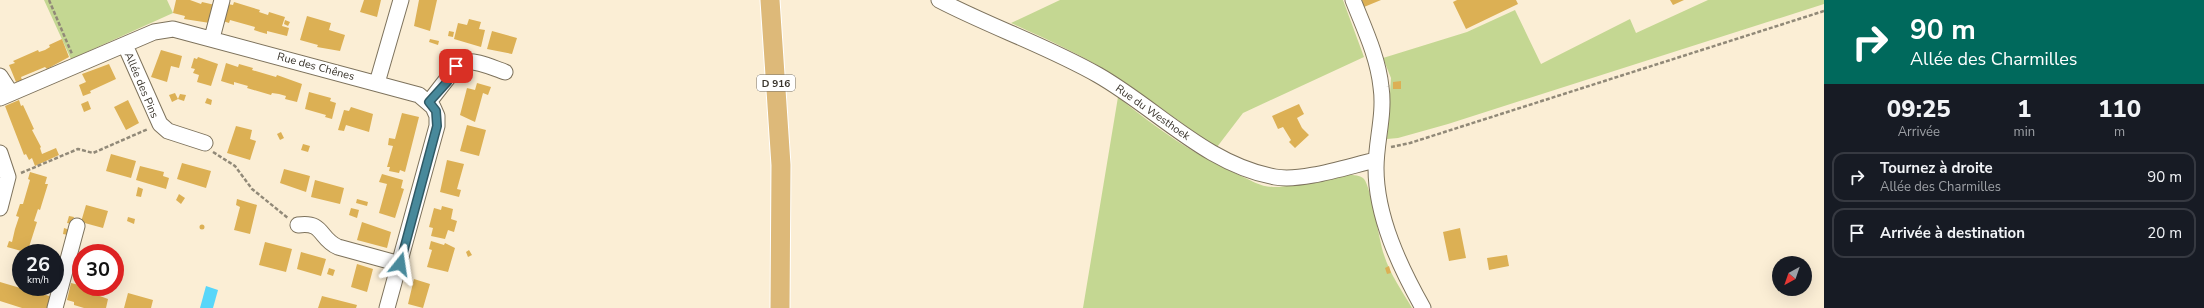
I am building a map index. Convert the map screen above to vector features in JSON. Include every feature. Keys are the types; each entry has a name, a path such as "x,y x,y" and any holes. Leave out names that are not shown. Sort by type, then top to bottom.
{"main road":[{"name":"D 916","path":"770,0 781,165 780,308"}],"street":[{"path":"212,38 222,0"},
{"path":"377,83 401,0"},
{"name":"Rue du Westhoek","path":"939,0 1075,62 1131,96 1220,157 1254,171 1276,177 1293,178 1377,153"},
{"path":"1353,0 1380,78 1382,109 1377,153 1379,195 1389,232 1405,275 1423,308"},
{"name":"Rue des Chênes","path":"6,96 154,32 173,29 212,38 377,83 412,93 429,102"},
{"name":"Allée des Pins","path":"125,45 160,124 168,131 205,143"},
{"path":"387,308 437,126 436,111 429,102 447,82 456,66 462,62 472,62 505,72"},
{"path":"0,76 6,96"},
{"path":"0,153 8,177 0,208"},
{"path":"298,225 310,224 316,227 330,243 338,247 400,264"},
{"path":"55,308 77,226"}],"path":[{"path":"49,0 76,66"},
{"path":"1377,153 1824,11"},
{"path":"8,177 78,149 93,153 160,124"},
{"path":"205,143 218,157 234,166 252,189 298,225"}],"green space":[{"path":"44,0 167,0 173,13 71,59"},
{"path":"1060,0 1343,0 1364,57 1243,113 1217,147 1112,74 1075,53 1011,23"},
{"path":"1708,0 1824,0 1824,4 1448,124 1398,138 1387,139 1391,78 1383,58 1467,32 1515,10 1541,64 1630,19 1636,33"},
{"path":"1118,97 1161,130 1191,150 1206,159 1260,185 1282,187 1335,176 1348,175 1358,176 1364,179 1367,184 1382,248 1387,262 1396,282 1412,308 1083,308"}],"water":[{"path":"206,286 218,290 213,308 200,308"}],"building":[{"path":"176,0 190,0 201,4 202,2 215,5 210,23 184,19 185,16 173,13"},
{"path":"364,0 381,0 377,17 360,12"},
{"path":"419,0 437,0 430,31 414,26"},
{"path":"1362,0 1381,0 1364,7"},
{"path":"1457,0 1516,0 1518,4 1466,29 1453,2"},
{"path":"1670,0 1684,0 1673,5"},
{"path":"234,2 260,10 259,12 268,15 269,12 285,17 282,26 289,28 287,36 267,31 267,34 254,30 255,27 230,20 229,23 223,21 228,4 233,5"},
{"path":"307,16 331,23 329,30 345,35 340,51 317,47 318,45 300,40"},
{"path":"469,19 481,22 479,29 485,30 481,47 454,39 458,23 467,25"},
{"path":"285,20 290,22 288,26 284,24"},
{"path":"449,31 454,32 453,37 448,36"},
{"path":"492,31 517,38 512,54 487,49"},
{"path":"62,39 69,57 47,69 45,67 21,77 22,80 16,82 9,65 15,63 13,61 38,50 39,52 45,50 50,47 49,45"},
{"path":"430,39 439,41 438,45 429,42"},
{"path":"161,50 182,56 179,68 171,66 167,82 151,77"},
{"path":"198,57 218,64 211,86 197,82 199,75 193,73 195,69 191,68 194,58 197,59"},
{"path":"226,63 238,67 239,64 253,68 252,70 276,77 277,75 302,84 297,102 285,99 286,96 279,94 272,93 271,95 247,88 248,86 234,82 234,85 221,81"},
{"path":"109,64 116,79 90,91 91,93 83,96 79,85 86,82 82,74"},
{"path":"1401,81 1401,89 1393,89 1393,82"},
{"path":"477,83 491,87 488,95 483,93 475,122 460,115 467,88 475,90"},
{"path":"309,92 331,98 330,101 336,103 332,119 325,117 326,115 305,109"},
{"path":"175,93 178,99 172,102 169,95"},
{"path":"180,94 186,95 184,101 178,99"},
{"path":"207,98 212,100 211,105 205,103"},
{"path":"19,100 21,106 23,105 34,129 32,130 41,147 42,154 56,148 59,155 35,166 32,158 29,160 26,154 24,155 5,106"},
{"path":"128,100 139,123 126,130 114,107"},
{"path":"88,101 91,109 84,112 81,104"},
{"path":"1299,104 1304,114 1297,118 1302,128 1309,135 1295,148 1289,142 1291,140 1283,127 1278,129 1272,116"},
{"path":"351,107 373,114 369,132 346,125 344,131 338,130 344,110 349,111"},
{"path":"402,113 419,117 405,172 400,170 399,173 389,171 390,167 387,167 393,146 388,145 389,138 395,139"},
{"path":"467,125 486,130 479,156 460,151"},
{"path":"236,126 252,130 250,139 256,141 250,160 227,153"},
{"path":"281,132 284,138 280,140 277,134"},
{"path":"303,144 310,146 308,152 301,150"},
{"path":"111,154 136,161 131,178 106,171"},
{"path":"447,160 464,164 457,189 461,190 459,197 440,192"},
{"path":"182,163 211,171 206,188 177,179"},
{"path":"140,166 164,172 163,176 169,178 166,189 136,180"},
{"path":"284,169 310,176 306,192 280,183"},
{"path":"30,172 47,177 45,184 48,184 40,210 38,209 34,221 37,222 30,244 12,244 12,248 7,247 9,241 12,242 19,217 16,216 20,204 23,204 30,180 28,179"},
{"path":"382,174 403,180 401,188 404,189 395,218 379,213 387,184 379,182"},
{"path":"315,180 344,188 340,204 311,197"},
{"path":"138,187 143,189 141,197 136,196"},
{"path":"179,194 185,198 181,204 176,200"},
{"path":"237,199 257,205 250,234 234,230 240,207 236,205"},
{"path":"357,199 368,202 367,206 356,203"},
{"path":"86,205 108,211 103,228 81,222"},
{"path":"442,206 453,209 451,219 457,221 454,232 448,230 445,239 431,236 433,228 429,227 434,208 441,210"},
{"path":"351,208 359,210 357,218 349,215"},
{"path":"69,216 74,217 72,224 67,223"},
{"path":"128,217 135,219 134,224 127,221"},
{"path":"362,222 391,232 387,248 357,240"},
{"path":"200,225 204,225 204,229 200,229"},
{"path":"64,228 70,230 68,235 63,234"},
{"path":"1460,228 1466,258 1449,261 1443,232"},
{"path":"431,241 444,245 445,243 455,248 448,272 427,267 432,250 429,249"},
{"path":"265,242 292,249 286,272 259,265"},
{"path":"469,250 472,255 468,257 466,252"},
{"path":"301,252 326,259 321,276 297,269"},
{"path":"1507,255 1509,266 1489,270 1487,258"},
{"path":"357,264 373,269 367,292 351,287"},
{"path":"1389,266 1391,273 1387,274 1385,268"},
{"path":"329,268 335,270 333,276 327,274"},
{"path":"414,279 430,284 423,308 408,304"},
{"path":"0,282 12,286 12,296 52,297 49,308 22,308 0,301"},
{"path":"71,283 72,296 100,296 108,299 106,308 84,308 74,305 74,302 67,300"},
{"path":"128,293 153,300 151,308 124,308"},
{"path":"322,296 357,305 356,308 318,308"}],"route":[{"path":"400,264 438,121 436,111 429,102 447,82 456,66"}]}
